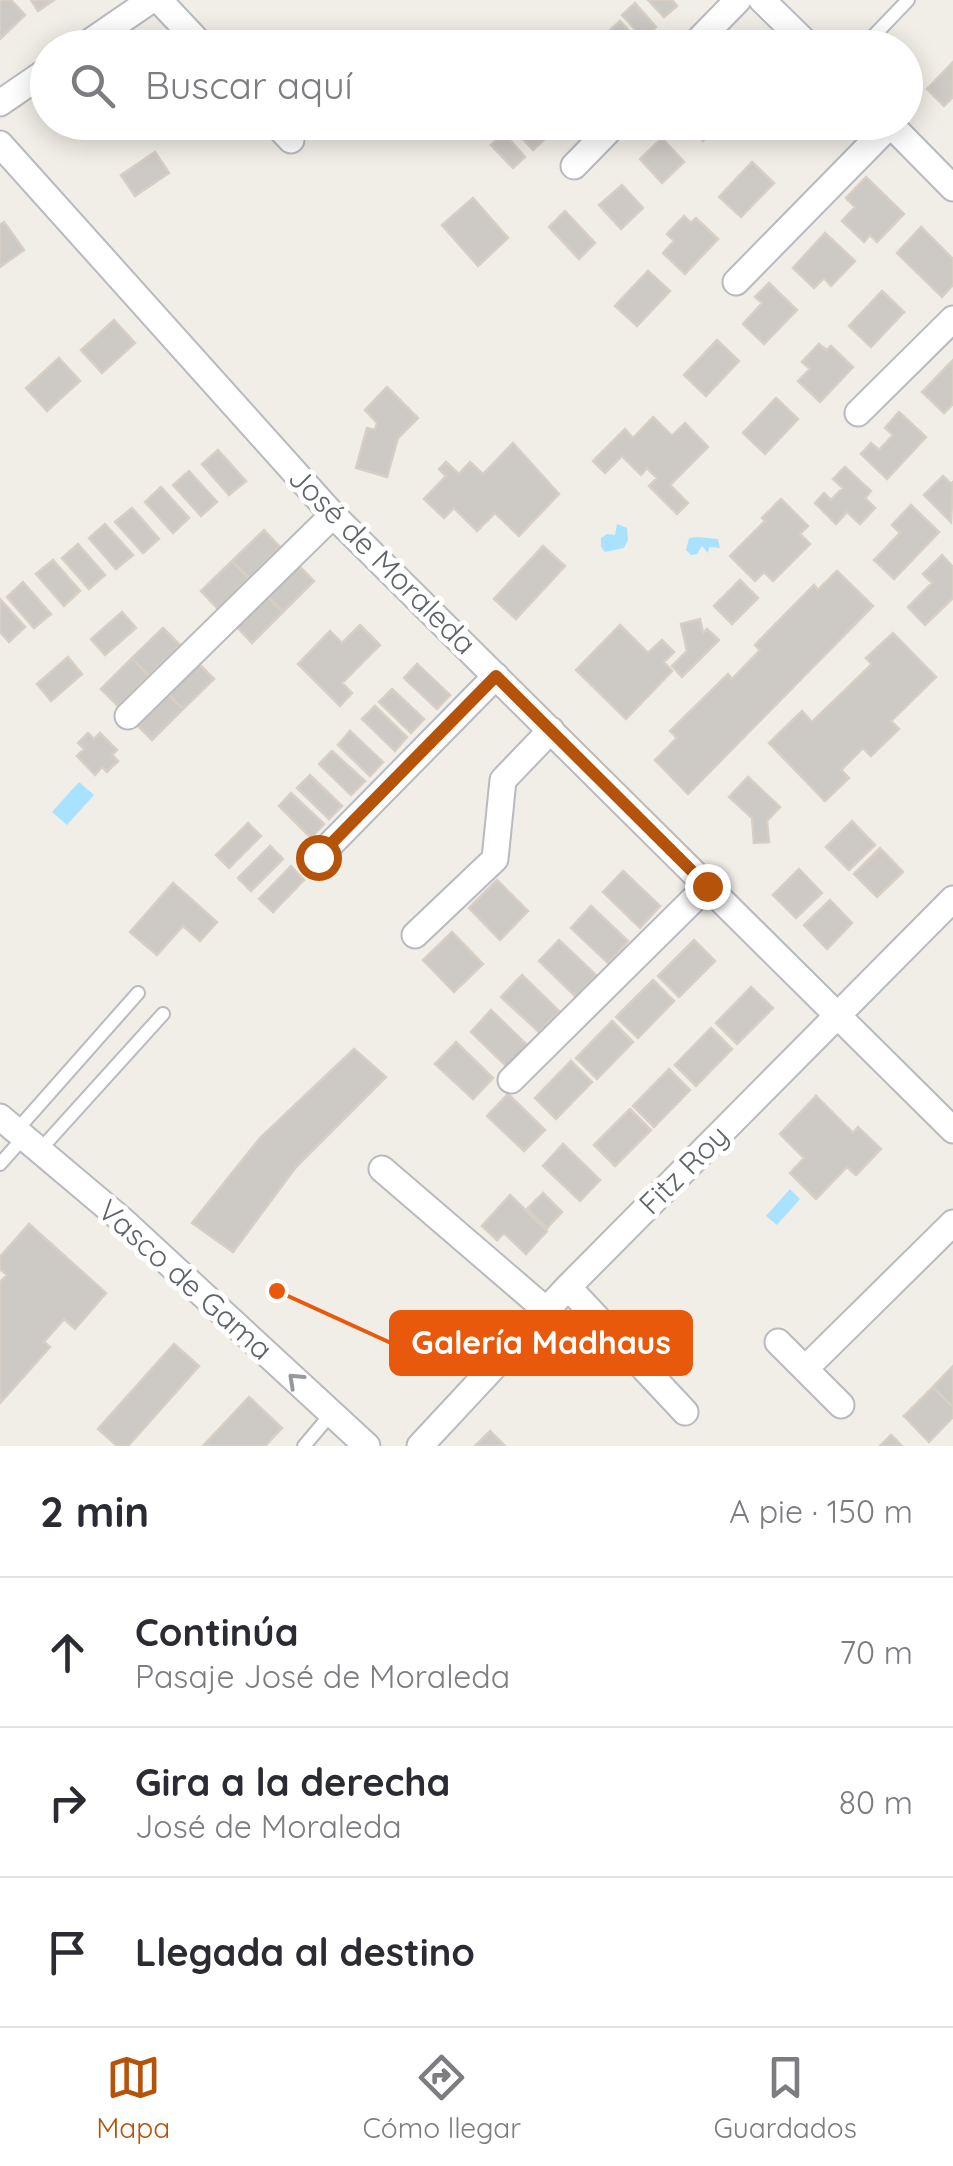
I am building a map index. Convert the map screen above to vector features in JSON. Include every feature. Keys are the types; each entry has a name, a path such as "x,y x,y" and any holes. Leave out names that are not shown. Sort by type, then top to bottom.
{"street":[{"path":"109,30 155,0 186,30"},
{"path":"709,30 738,0"},
{"path":"762,0 792,30"},
{"path":"0,102 30,82"},
{"path":"574,166 599,140"},
{"path":"736,282 874,140"},
{"path":"905,140 953,188"},
{"name":"José de Moraleda","path":"0,144 333,515 953,1130"},
{"path":"858,413 953,319"},
{"path":"128,716 333,515"},
{"path":"318,857 496,676"},
{"path":"415,934 494,859 503,780 551,730"},
{"path":"510,1080 707,886"},
{"name":"Fitz Roy","path":"420,1446 568,1287 953,898"},
{"name":"Vasco de Gama","path":"20,1134 121,1220 367,1446"},
{"path":"382,1169 546,1310"},
{"path":"805,1369 953,1222"},
{"path":"568,1287 685,1412"},
{"path":"778,1342 841,1405"}],"lane":[{"path":"879,30 908,0"},
{"path":"0,1164 20,1134 138,994"},
{"path":"20,1134 162,1014"},
{"path":"304,1446 331,1414"}],"water":[{"path":"617,524 627,528 628,540 624,548 605,552 601,538 615,535"},
{"path":"689,538 718,539 720,548 709,547 708,553 702,546 697,554 691,555 686,550"},
{"path":"79,782 94,795 67,825 52,812"},
{"path":"790,1189 800,1199 777,1225 766,1216"}],"building":[{"path":"0,0 11,0 25,15 0,39"},
{"path":"31,0 54,0 38,11"},
{"path":"648,0 672,0 677,6 664,17"},
{"path":"635,3 656,27 636,30 622,15"},
{"path":"620,21 628,30 610,30"},
{"path":"953,62 953,97 944,106 927,89"},
{"path":"496,140 510,140 525,157 513,168 491,145"},
{"path":"524,140 544,140 533,150"},
{"path":"664,140 684,162 662,183 640,159"},
{"path":"155,152 169,173 135,196 121,175"},
{"path":"752,162 774,183 741,217 719,197"},
{"path":"866,177 904,214 877,242 870,235 864,242 842,221 855,207 846,198"},
{"path":"622,185 643,208 621,229 599,205"},
{"path":"473,198 508,238 478,266 442,225"},
{"path":"565,211 595,243 579,259 549,227"},
{"path":"684,216 691,223 696,218 718,239 685,274 663,253 674,241 667,234"},
{"path":"4,222 24,250 0,267 0,225"},
{"path":"921,227 953,259 953,285 942,297 897,253"},
{"path":"825,233 855,261 831,286 824,278 814,288 793,268"},
{"path":"648,271 670,291 637,326 615,306"},
{"path":"769,283 797,310 764,344 743,324 762,303 755,297"},
{"path":"882,291 904,312 871,347 849,326"},
{"path":"114,320 135,343 102,373 81,350"},
{"path":"717,340 739,361 706,396 684,375"},
{"path":"819,344 827,350 831,346 853,367 820,402 798,381 810,369 802,362"},
{"path":"59,358 80,381 47,411 26,388"},
{"path":"953,360 953,404 944,413 922,392"},
{"path":"387,387 418,418 398,438 387,477 356,468 367,428 375,430 377,423 365,410"},
{"path":"776,398 798,419 765,454 743,433"},
{"path":"899,412 926,437 887,479 861,454 871,443 879,450 893,435 885,428"},
{"path":"653,417 672,436 685,423 708,447 670,485 688,503 677,514 649,486 657,478 647,468 641,475 622,456 605,473 593,461 625,429 633,438"},
{"path":"513,443 559,494 519,536 495,513 477,531 454,508 444,518 424,499 446,476 439,469 446,462 459,474 470,462 483,474"},
{"path":"218,450 246,481 229,495 202,464"},
{"path":"845,467 871,491 865,498 875,508 860,524 847,512 836,524 815,503 824,493 831,500 843,488 833,479"},
{"path":"189,471 217,502 201,516 173,485"},
{"path":"943,476 953,482 951,522 924,495"},
{"path":"161,487 189,518 173,533 145,502"},
{"path":"781,499 808,526 800,534 810,544 773,581 764,572 755,581 730,556"},
{"path":"911,505 939,532 894,579 874,560 900,533 892,525"},
{"path":"132,508 159,539 143,553 115,522"},
{"path":"105,524 133,555 116,569 89,538"},
{"path":"264,530 280,547 249,578 232,561"},
{"path":"78,544 105,575 89,589 62,558"},
{"path":"543,546 565,566 516,619 494,599"},
{"path":"942,555 953,567 953,598 925,625 908,607 932,583 923,574"},
{"path":"53,560 80,591 64,606 36,574"},
{"path":"232,561 249,578 218,609 201,591"},
{"path":"297,564 314,581 283,612 266,595"},
{"path":"837,571 873,606 688,794 655,760 677,738 670,731 728,674 732,679 760,650 755,645 814,585 818,590"},
{"path":"740,580 758,598 732,624 714,606"},
{"path":"23,582 51,614 34,628 7,597"},
{"path":"266,595 283,612 252,643 235,625"},
{"path":"0,599 25,627 9,642 0,632"},
{"path":"122,612 136,628 105,655 91,639"},
{"path":"700,619 703,633 707,629 719,640 682,677 672,666 687,651 681,624"},
{"path":"360,625 380,645 342,683 352,693 340,706 298,664 330,631 342,643"},
{"path":"620,625 648,653 662,640 674,652 664,662 672,671 626,719 576,670"},
{"path":"163,628 180,645 149,676 132,658"},
{"path":"893,633 936,677 891,721 899,729 871,756 863,748 841,770 849,778 825,801 769,743 802,711 812,722 872,664 866,658"},
{"path":"68,657 82,674 51,701 37,684"},
{"path":"132,658 149,676 118,706 101,689"},
{"path":"197,662 214,679 183,709 166,692"},
{"path":"417,664 450,695 437,709 404,678"},
{"path":"392,689 424,719 411,733 379,702"},
{"path":"166,692 183,709 152,740 135,723"},
{"path":"375,706 407,737 395,751 362,719"},
{"path":"350,731 383,762 370,776 338,745"},
{"path":"88,733 94,739 100,733 117,750 112,755 118,761 107,772 102,767 95,775 77,756 84,749 78,743"},
{"path":"332,751 365,781 351,795 319,764"},
{"path":"310,775 342,806 329,819 297,788"},
{"path":"748,777 780,807 767,821 769,842 754,843 752,818 729,797"},
{"path":"291,793 324,824 311,838 279,806"},
{"path":"852,821 875,845 849,870 826,847"},
{"path":"248,823 261,836 229,868 216,855"},
{"path":"270,846 283,859 251,891 238,878"},
{"path":"880,848 903,872 877,897 854,874"},
{"path":"291,866 304,880 273,912 259,899"},
{"path":"799,869 822,893 796,918 773,895"},
{"path":"623,871 660,906 640,928 603,892"},
{"path":"497,880 528,911 500,940 469,908"},
{"path":"173,883 217,922 200,941 183,926 157,955 130,932"},
{"path":"830,900 852,923 827,949 804,925"},
{"path":"591,906 628,941 608,963 571,928"},
{"path":"452,932 483,964 454,992 423,960"},
{"path":"559,940 596,975 576,997 539,961"},
{"path":"694,940 715,961 679,997 658,976"},
{"path":"522,975 559,1011 539,1032 501,997"},
{"path":"653,980 674,1001 638,1038 616,1017"},
{"path":"751,987 773,1008 737,1044 716,1023"},
{"path":"491,1010 528,1046 508,1068 471,1032"},
{"path":"612,1021 633,1042 597,1079 576,1058"},
{"path":"711,1028 732,1049 696,1086 675,1065"},
{"path":"456,1042 493,1078 473,1099 435,1064"},
{"path":"354,1049 386,1077 296,1167 233,1252 192,1223 260,1138"},
{"path":"571,1061 592,1082 556,1119 535,1098"},
{"path":"669,1069 690,1090 654,1127 633,1106"},
{"path":"508,1094 545,1130 524,1151 487,1116"},
{"path":"816,1096 853,1133 858,1127 881,1149 856,1175 847,1167 816,1199 790,1173 804,1158 780,1134"},
{"path":"630,1109 651,1130 615,1166 594,1145"},
{"path":"563,1144 600,1180 580,1201 543,1166"},
{"path":"543,1193 562,1212 547,1228 527,1209"},
{"path":"510,1195 547,1231 526,1254 504,1233 497,1240 482,1226"},
{"path":"29,1224 106,1293 75,1329 64,1319 44,1342 50,1347 0,1403 0,1282 7,1275 0,1269 0,1257"},
{"path":"174,1344 199,1366 128,1446 117,1446 98,1429"},
{"path":"953,1366 953,1407 933,1387"},
{"path":"933,1387 953,1407 953,1417 929,1442 904,1416"},
{"path":"249,1397 282,1428 265,1446 203,1446"},
{"path":"490,1431 505,1446 475,1446"},
{"path":"891,1435 902,1446 880,1446"}],"place":[{"name":"Galería Madhaus","path":"277,1291"}],"route":[{"path":"318,857 496,676 707,886"}]}
